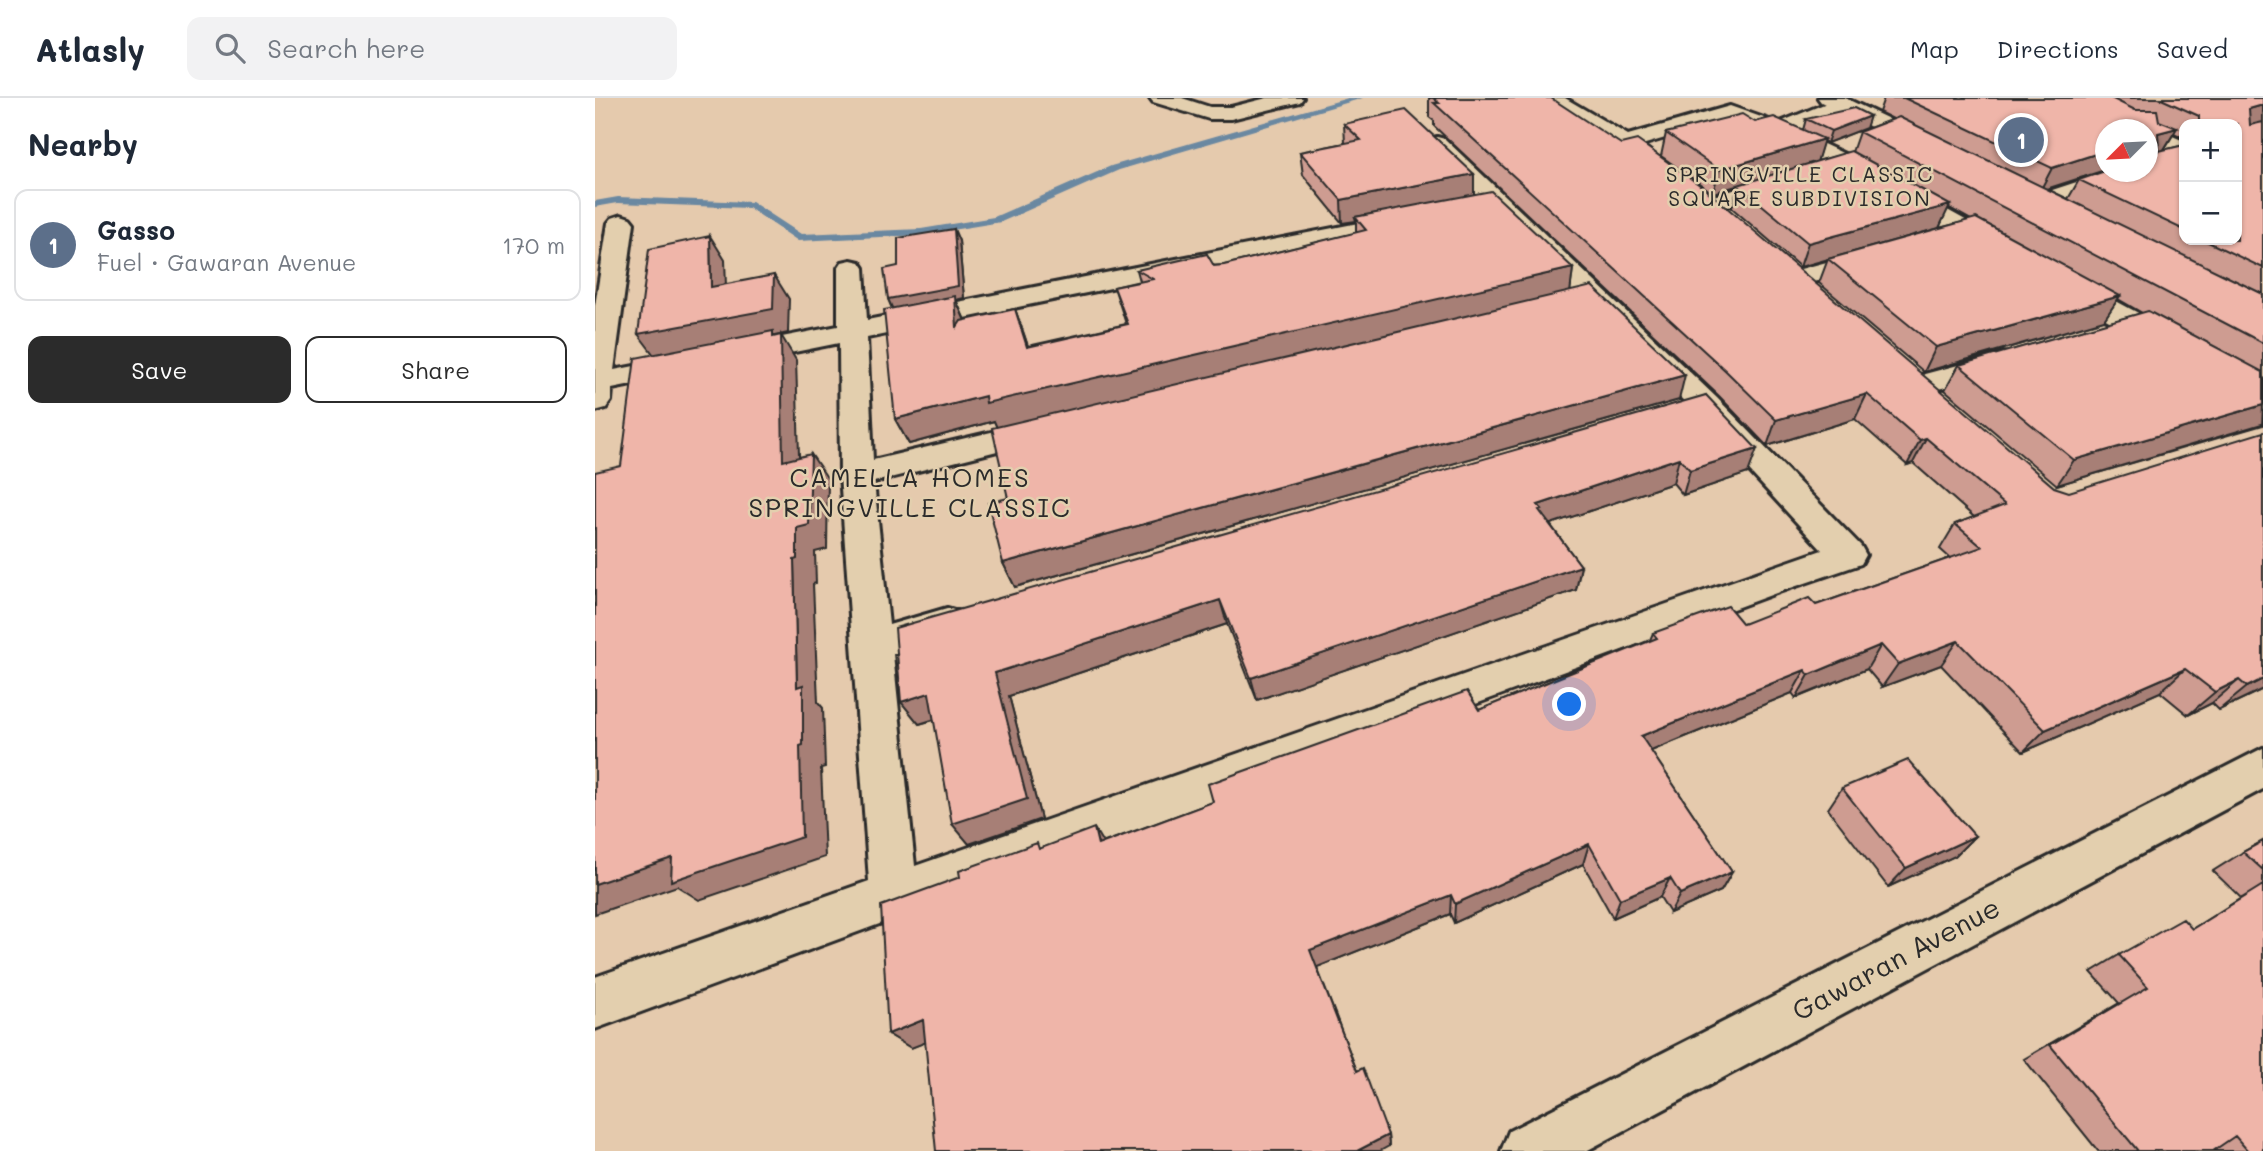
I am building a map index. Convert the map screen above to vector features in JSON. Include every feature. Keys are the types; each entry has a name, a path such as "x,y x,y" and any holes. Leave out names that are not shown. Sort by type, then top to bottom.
{"street":[{"path":"1160,98 1209,113 1231,113 1293,98"},
{"path":"1550,98 1625,143 1709,205 1730,224"},
{"path":"1778,131 1835,101 1953,159"},
{"path":"1625,143 1730,113 1778,131 1849,149 1967,231 2263,393"},
{"path":"1709,205 1849,149 1891,129"},
{"path":"595,1003 1766,582 1848,555 1706,405 1582,300 1485,205 1422,130"},
{"path":"2158,138 2179,149"},
{"path":"2160,161 2179,154"},
{"path":"2040,202 2099,182"},
{"path":"2015,190 2077,220"},
{"path":"621,223 596,392 852,332 1431,216"},
{"path":"1926,243 1967,231"},
{"path":"1793,280 1900,250"},
{"path":"1772,262 1813,298"},
{"path":"851,268 857,475 894,896"},
{"path":"2097,334 2135,323"},
{"path":"1917,386 2032,353"},
{"path":"1665,416 1706,405"},
{"path":"857,475 1072,423"},
{"path":"872,645 979,614"},
{"name":"Gawaran Avenue","path":"1529,1151 2263,767"}],"building":[{"path":"1433,98 1551,98 1621,144 1637,140 1704,188 2054,487 2069,492 2263,432 2263,679 2247,687 2239,680 2215,692 2185,669 2045,730 1958,641 1898,664 1881,645 1809,675 1805,670 1641,736 1732,872 1680,894 1670,878 1620,899 1589,844 1455,904 1451,895 1310,950 1357,1071 1363,1068 1388,1135 1357,1151 936,1151 923,1020 888,1034 881,906 960,877 959,871 1037,843 1039,849 1094,828 1098,845 1213,802 1208,784 1467,691 1479,710 1657,638 1653,633 1728,606 1743,624 1809,598 1816,605 1982,547 1955,524 2005,505 1926,438 1920,440 1867,394 1776,420 1434,103 1439,103"},
{"path":"1904,98 2111,98 2135,110 2157,110 2159,121 2177,128 2158,133 2158,119 2095,119 2095,154 2052,168"},
{"path":"2159,98 2263,98 2263,105 2249,109 2250,125 2263,122 2263,268 2215,245 2242,245 2242,119 2199,119 2199,116"},
{"path":"1854,108 1870,116 1831,131 1806,119"},
{"path":"1406,110 1474,174 1341,200 1300,152 1361,140 1344,124"},
{"path":"1742,114 1755,122 1774,117 1824,139 1719,170 1666,133"},
{"path":"1899,117 2263,294 2263,343 1859,132"},
{"path":"2158,133 2159,151 2179,146 2179,228 2079,180 2095,174 2095,182 2158,182"},
{"path":"1851,151 1950,205 1808,243 1738,185"},
{"path":"1491,191 1573,268 986,403 985,396 895,419 884,310 955,296 957,327 961,321 1015,309 1027,347 1128,324 1114,287 1153,279 1137,270 1207,254 1214,266 1224,265 1366,230 1355,217"},
{"path":"1976,218 2120,296 1936,347 1828,259"},
{"path":"954,229 958,286 888,299 884,269 898,266 898,238"},
{"path":"710,236 711,287 774,275 773,309 638,334 649,249"},
{"path":"1592,286 1685,375 1003,563 988,503 1008,498 992,428"},
{"path":"2148,311 2263,372 2263,405 2074,460 1959,365"},
{"path":"773,331 773,337 781,335 783,461 811,454 809,525 797,528 797,559 794,560 797,687 803,685 803,745 800,746 802,837 671,881 672,858 595,884 595,472 621,466 635,358"},
{"path":"1706,395 1757,449 1690,470 1679,458 1538,505 1581,566 1251,678 1220,600 995,673 1027,799 952,824 929,693 901,702 895,628"},
{"path":"1908,760 1975,836 1906,868 1842,788"},
{"path":"2263,841 2263,870 2243,852"},
{"path":"2263,885 2263,1151 2248,1151 2235,1136 2213,1151 2138,1151 2050,1045 2148,987 2119,955 2183,919 2192,929"}],"waterway":[{"path":"595,204 618,200 752,205 798,238 921,232 997,220 1115,168 1358,98"}],"place":[{"name":"Gasso","path":"2021,140"}],"district":[{"name":"SPRINGVILLE CLASSIC SQUARE SUBDIVISION","path":"1800,187"},
{"name":"CAMELLA HOMES SPRINGVILLE CLASSIC","path":"910,493"}]}
